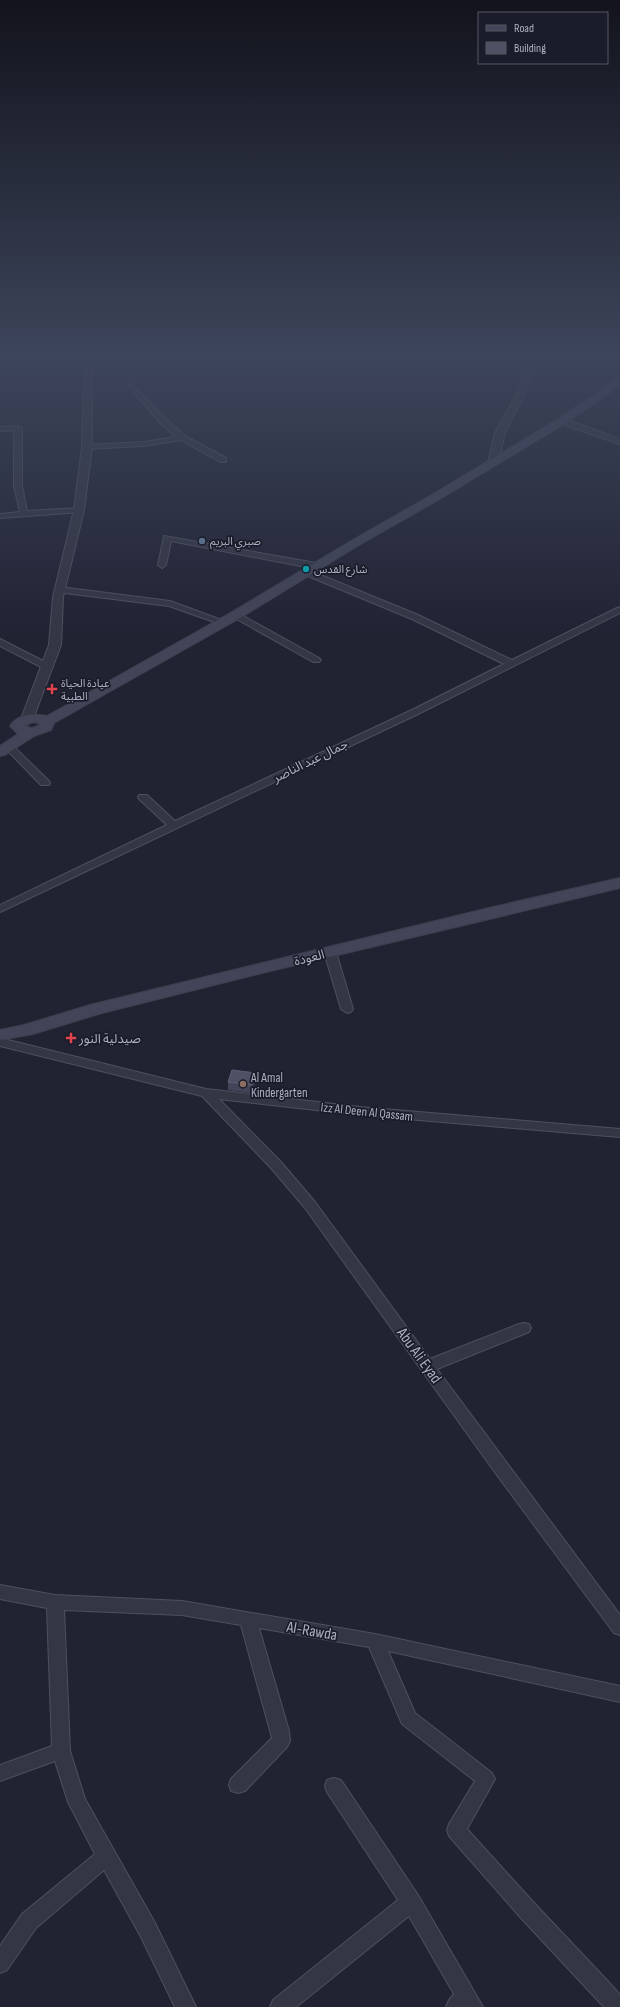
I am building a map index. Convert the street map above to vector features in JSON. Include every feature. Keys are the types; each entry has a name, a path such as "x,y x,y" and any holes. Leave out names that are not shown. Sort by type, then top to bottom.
{"main road":[{"path":"3,748 26,726 43,729 47,725 46,722 236,615 311,569 520,447"},
{"name":"العودة","path":"0,1035 26,1030 96,1009 330,952 620,884"}],"street":[{"path":"18,447 18,486 24,514"},
{"path":"26,726 46,666 55,645 58,597 79,510 87,447 93,447"},
{"path":"199,447 224,460"},
{"path":"493,463 497,447"},
{"path":"0,516 79,510"},
{"path":"162,565 167,538 311,569 512,664"},
{"path":"60,590 170,604 223,622"},
{"name":"جمال عبد الناصر","path":"0,909 512,664 620,610"},
{"path":"236,615 316,660"},
{"path":"0,642 46,666"},
{"path":"3,748 45,783"},
{"path":"143,797 174,826"},
{"path":"330,952 347,1008"},
{"name":"Izz Al Deen Al Qassam","path":"0,1042 206,1093 360,1111 620,1133"},
{"name":"Abu Ali Eyad","path":"206,1093 276,1165 310,1205 500,1467 620,1628"},
{"path":"428,1366 524,1328"},
{"name":"Al-Rawda","path":"0,1592 55,1602 182,1608 376,1641 620,1694"},
{"path":"55,1602 56,1660 61,1751 77,1802 148,1930 186,2007"},
{"path":"238,1785 281,1741 280,1731 248,1619"},
{"path":"376,1641 408,1718 486,1779 456,1830 528,1911 610,1997 616,2007"},
{"path":"0,1773 61,1751"},
{"path":"334,1786 411,1902 465,2004"},
{"path":"0,1963 29,1921 107,1856"},
{"path":"280,2007 411,1902"}],"building":[{"path":"232,1070 256,1073 252,1085 228,1082"}],"place":[{"name":"صبري البريم","path":"202,541"},
{"name":"شارع القدس","path":"306,569"},
{"name":"عيادة الحياة الطبية","path":"52,689"},
{"name":"صيدلية النور","path":"71,1038"},
{"name":"Al Amal Kindergarten","path":"243,1084"}]}
